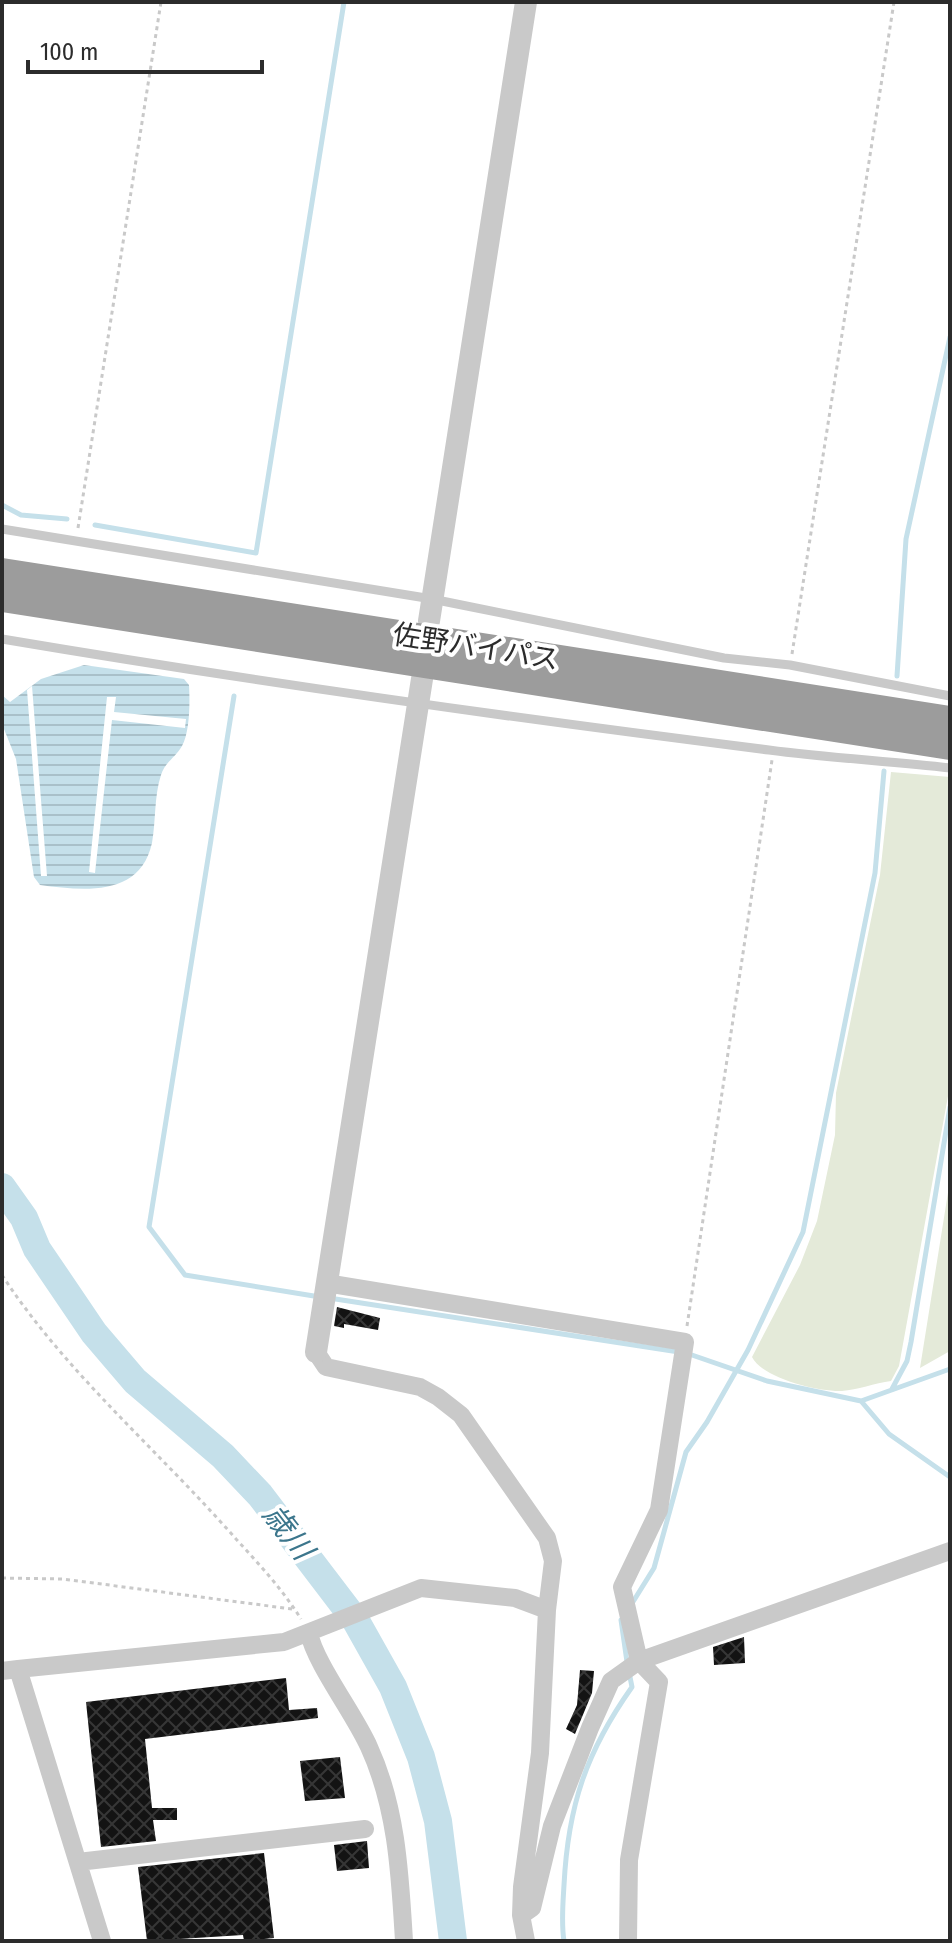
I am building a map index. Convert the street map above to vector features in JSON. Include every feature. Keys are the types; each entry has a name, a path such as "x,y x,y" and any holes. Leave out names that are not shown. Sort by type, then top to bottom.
{"highway":[{"name":"佐野バイパス","path":"2,572 950,720"},
{"name":"佐野バイパス","path":"2,598 950,746"}],"street":[{"path":"431,610 526,2"},
{"path":"422,679 316,1352 326,1367 420,1387 461,1415 547,1538 553,1561 553,1584 547,1610 540,1753 521,1915 526,1941"},
{"path":"326,1283 685,1342 659,1510 622,1587 632,1666"},
{"path":"521,1915 532,1908 552,1826 611,1681 632,1666 950,1551"},
{"path":"102,1941 78,1862 10,1670 284,1642 393,1596 421,1588 515,1598 547,1610"},
{"path":"318,1630 312,1647 343,1696 370,1749 394,1826 404,1941"},
{"path":"628,1941 629,1860 659,1682 632,1666"},
{"path":"78,1862 365,1829"}],"lane":[{"path":"2,529 431,610 724,658 790,665 950,696"},
{"path":"2,639 229,678 417,704 773,751 950,768"}],"path":[{"path":"76,541 161,2"},
{"path":"790,665 894,2"},
{"path":"685,1342 773,751"},
{"path":"2,1275 39,1325 218,1518 294,1609 318,1630"},
{"path":"2,1578 63,1579 294,1609"}],"green space":[{"path":"891,772 950,777 950,1085 899,1366 891,1381 832,1391 779,1377 758,1365 752,1357 800,1265 817,1221 835,1135 836,1093 880,875"},
{"path":"950,1180 950,1351 920,1368"}],"water":[{"path":"84,665 184,679 189,685 187,733 182,746 161,775 152,843 146,861 136,873 123,882 92,889 40,885 34,877 16,759 2,724 2,695 10,702 41,679"}],"pier":[{"path":"32,686 47,876 41,876 27,690"},
{"path":"107,697 116,697 114,712 186,719 185,728 112,720 95,873 89,872"}],"building":[{"path":"337,1307 380,1318 378,1330 344,1324 344,1328 334,1326"},
{"path":"744,1637 745,1663 714,1665 713,1647"},
{"path":"580,1670 594,1671 592,1693 575,1734 566,1729 577,1705"},
{"path":"286,1678 289,1710 317,1708 318,1718 145,1739 152,1808 177,1808 177,1820 153,1820 156,1841 101,1847 86,1702"},
{"path":"340,1757 345,1798 305,1801 300,1761"},
{"path":"367,1841 369,1868 337,1871 334,1845"},
{"path":"264,1853 274,1938 244,1941 243,1935 147,1941 138,1867"}],"waterway":[{"path":"95,525 256,553 344,2"},
{"path":"897,676 906,539 950,337"},
{"path":"2,505 21,515 67,519"},
{"path":"234,696 149,1227 185,1275 320,1297"},
{"path":"631,1605 654,1568 686,1452 748,1350 803,1232 875,873 884,771"},
{"path":"892,1389 907,1361 911,1342 950,1107"},
{"name":"歳川","path":"2,1187 24,1218 37,1249 94,1333 135,1381 223,1456 260,1495 356,1621 393,1687 421,1757 438,1821 453,1941"},
{"path":"329,1298 679,1352"},
{"path":"689,1354 767,1381 861,1401"},
{"path":"950,1369 861,1401 889,1434 950,1477"},
{"path":"621,1620 627,1662"},
{"path":"564,1941 562,1913 566,1856 575,1805 591,1757 632,1687 629,1672"}]}
